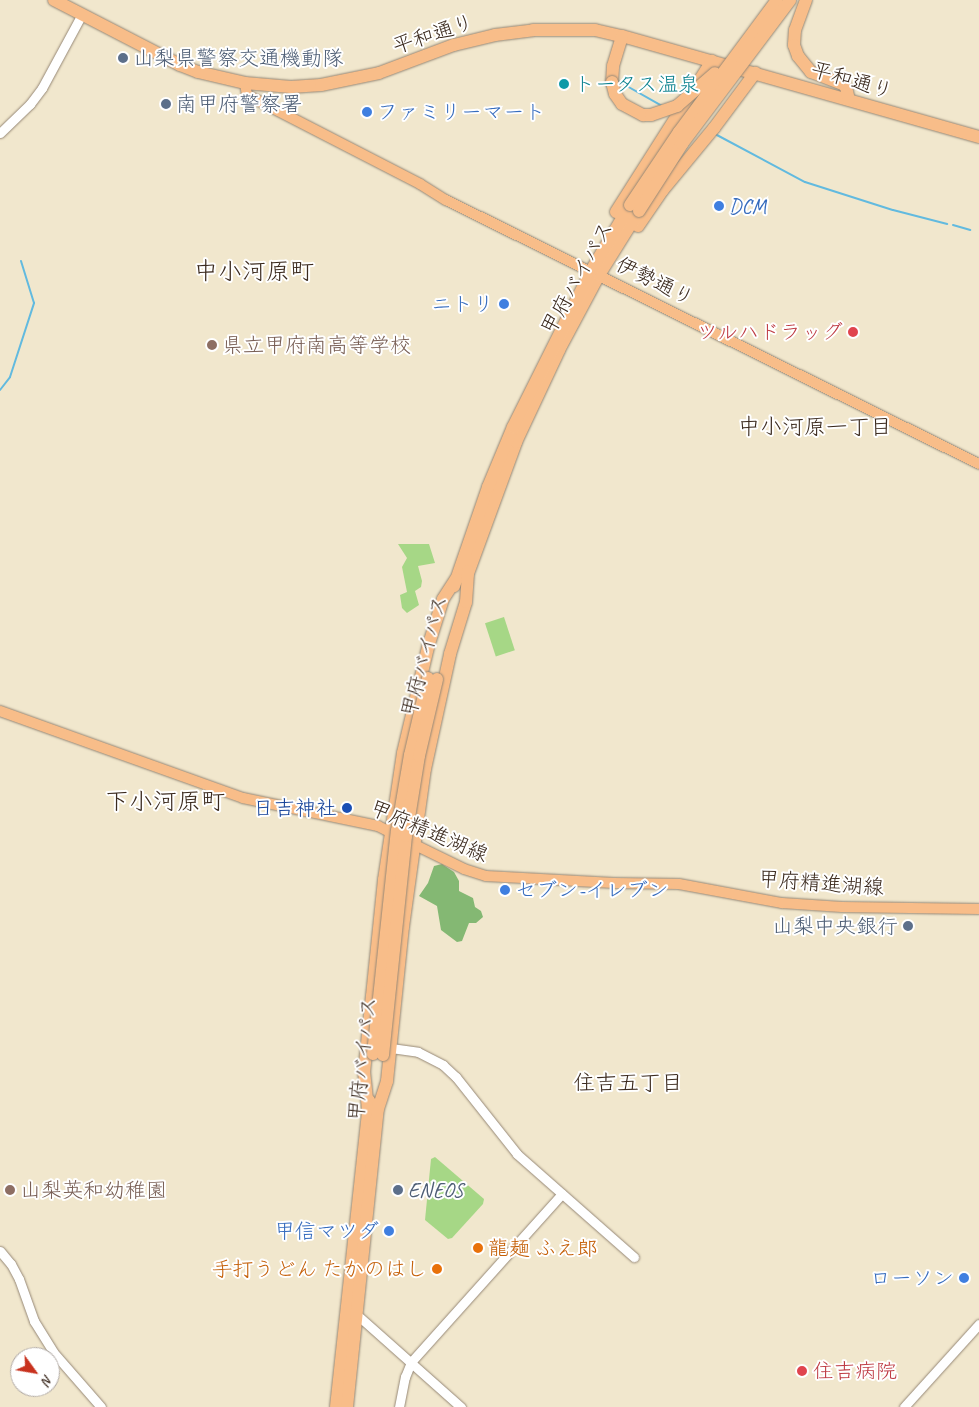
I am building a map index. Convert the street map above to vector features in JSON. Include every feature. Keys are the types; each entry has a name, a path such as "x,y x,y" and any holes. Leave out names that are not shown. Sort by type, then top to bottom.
{"highway":[{"name":"平和通り","path":"54,0 180,65 198,72 245,83 290,87 341,82 379,73 476,39 533,30 595,30 712,61 979,137"},
{"path":"622,36 613,66 612,82 615,94 622,104 634,111 651,115 669,110 706,82 738,45 769,3 777,0"},
{"name":"甲府バイパス","path":"347,1407 352,1310 372,1111 382,1052 397,831 410,755 432,678 456,579 512,427 595,270 679,132 777,0"},
{"name":"甲府バイパス","path":"432,678 468,571 516,442 560,350 595,270 626,230 634,208 790,0"},
{"path":"806,0 795,30 794,45 803,64 822,78 843,84 846,87 849,100"},
{"path":"595,270 593,252 641,171 712,61"},
{"path":"626,230 638,227 662,191 718,123 755,73"},
{"path":"372,1111 387,1082 382,1052 425,769 450,654 466,602 468,571"},
{"path":"372,1111 364,1073 390,832 403,753 428,647 443,599 456,579"},
{"name":"甲府バイパス","path":"336,1407 352,1310"}],"main road":[{"name":"伊勢通り","path":"245,83 247,95 481,217 595,270 979,464"},
{"name":"甲府精進湖線","path":"0,711 243,798 366,823 390,832 456,865 486,876 614,884 679,884 782,903 979,909"}],"street":[{"path":"0,133 30,104 42,88 82,14"},
{"path":"382,1052 418,1052 443,1065 456,1077 517,1154 634,1258"},
{"path":"398,1407 405,1377 411,1362 562,1194"},
{"path":"0,1250 11,1264 19,1279 34,1322 53,1352 102,1407"},
{"path":"352,1310 461,1407"},
{"path":"904,1407 979,1324"}],"green space":[{"path":"398,544 429,544 435,563 418,566 422,581 421,587 415,591 419,605 407,613 402,608 400,595 407,592 402,567 407,558"},
{"path":"504,617 515,650 496,656 485,623"},
{"path":"442,864 454,872 459,881 459,891 473,898 475,907 481,911 483,917 476,923 469,923 462,941 457,942 441,930 437,906 419,896 428,883 434,866"},
{"path":"435,1157 484,1199 483,1204 452,1238 448,1239 425,1220 431,1159"}],"waterway":[{"path":"618,81 662,106"},
{"path":"715,134 805,182 893,210 947,224"},
{"path":"953,225 970,230"},
{"path":"0,390 10,377 34,303 21,261"}],"place":[{"name":"山梨県警察交通機動隊","path":"123,58"},
{"name":"トータス温泉","path":"564,84"},
{"name":"南甲府警察署","path":"166,104"},
{"name":"ファミリーマート","path":"367,112"},
{"name":"DCM","path":"719,206"},
{"name":"ニトリ","path":"504,304"},
{"name":"ツルハドラッグ","path":"853,332"},
{"name":"県立甲府南高等学校","path":"212,345"},
{"name":"日吉神社","path":"347,808"},
{"name":"セブン-イレブン","path":"505,890"},
{"name":"山梨中央銀行","path":"908,926"},
{"name":"山梨英和幼稚園","path":"10,1190"},
{"name":"ENEOS","path":"398,1190"},
{"name":"甲信マツダ","path":"389,1231"},
{"name":"龍麺 ふえ郎","path":"478,1248"},
{"name":"手打うどん たかのはし","path":"437,1269"},
{"name":"ローソン","path":"964,1278"},
{"name":"住吉病院","path":"802,1371"}],"district":[{"name":"中小河原町","path":"254,272"},
{"name":"中小河原一丁目","path":"815,428"},
{"name":"下小河原町","path":"165,802"},
{"name":"住吉五丁目","path":"628,1084"}]}
